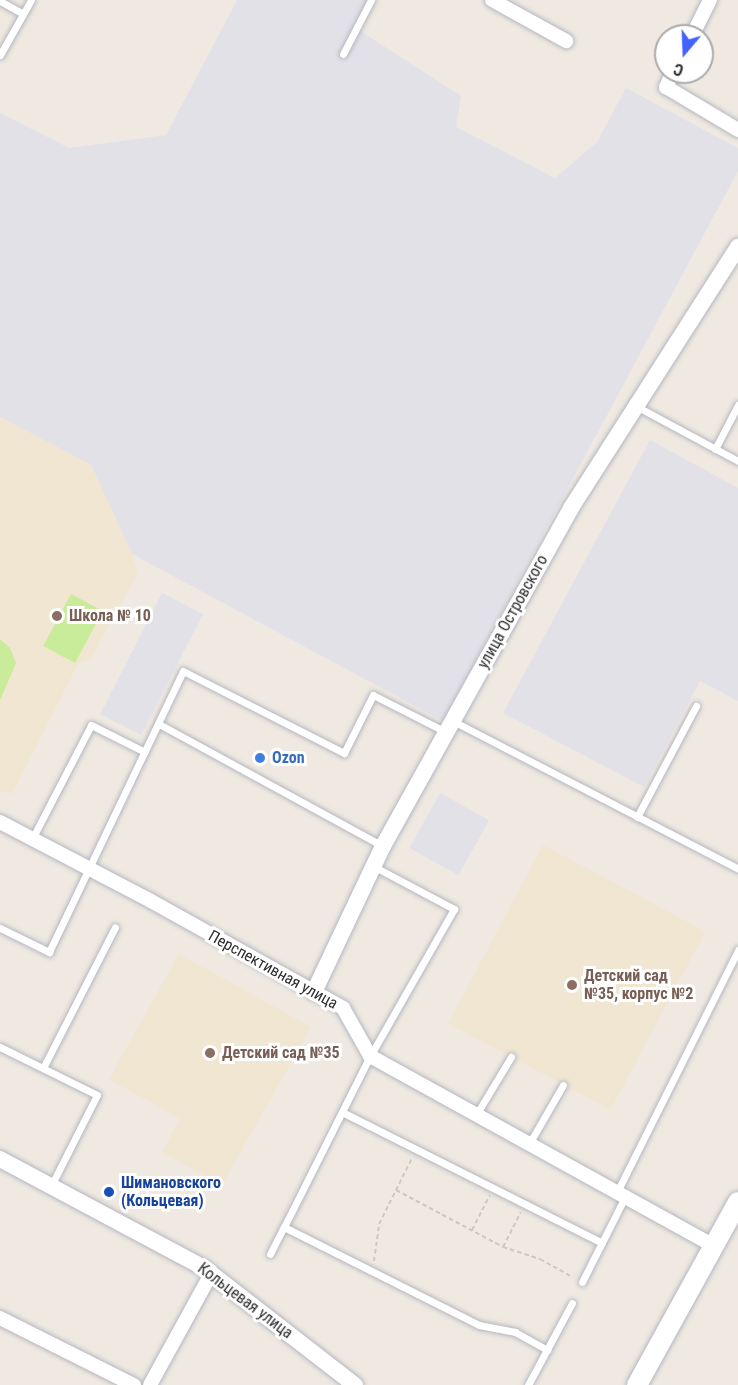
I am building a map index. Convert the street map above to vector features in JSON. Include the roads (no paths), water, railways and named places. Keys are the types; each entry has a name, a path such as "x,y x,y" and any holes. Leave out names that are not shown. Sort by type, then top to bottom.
{"main road":[{"path":"637,1385 714,1246 730,1224 738,1202"}],"street":[{"path":"492,0 566,41"},
{"path":"698,24 710,0"},
{"path":"667,84 666,87 738,130"},
{"name":"улица Островского","path":"314,992 383,846 571,508 738,246"},
{"name":"Перспективная улица","path":"0,822 343,1008 370,1056"},
{"path":"370,1056 714,1246"},
{"name":"Кольцевая улица","path":"0,1159 211,1274 355,1385"},
{"path":"150,1385 211,1274"},
{"path":"0,1318 134,1385"}],"lane":[{"path":"0,55 31,0"},
{"path":"343,54 371,0"},
{"path":"0,1 23,14"},
{"path":"715,448 738,405"},
{"path":"636,406 738,461"},
{"path":"0,928 49,952 183,671 344,753 373,695 449,727 637,817 738,869"},
{"path":"637,817 696,706"},
{"path":"159,724 383,846"},
{"path":"32,839 91,725 145,753"},
{"path":"270,1254 370,1056 454,909 373,866"},
{"path":"43,1068 115,927"},
{"path":"582,1282 602,1243 621,1194 738,950"},
{"path":"0,1047 97,1095 51,1186"},
{"path":"476,1115 511,1057"},
{"path":"530,1144 563,1085"},
{"path":"342,1112 602,1243"},
{"path":"284,1227 478,1325 515,1332 547,1350"},
{"path":"528,1385 572,1303"}],"place":[{"name":"Школа № 10","path":"57,616"},
{"name":"Ozon","path":"260,758"},
{"name":"Детский сад №35, корпус №2","path":"572,985"},
{"name":"Детский сад №35","path":"210,1053"},
{"name":"Шимановского (Кольцевая)","path":"109,1192"}]}
